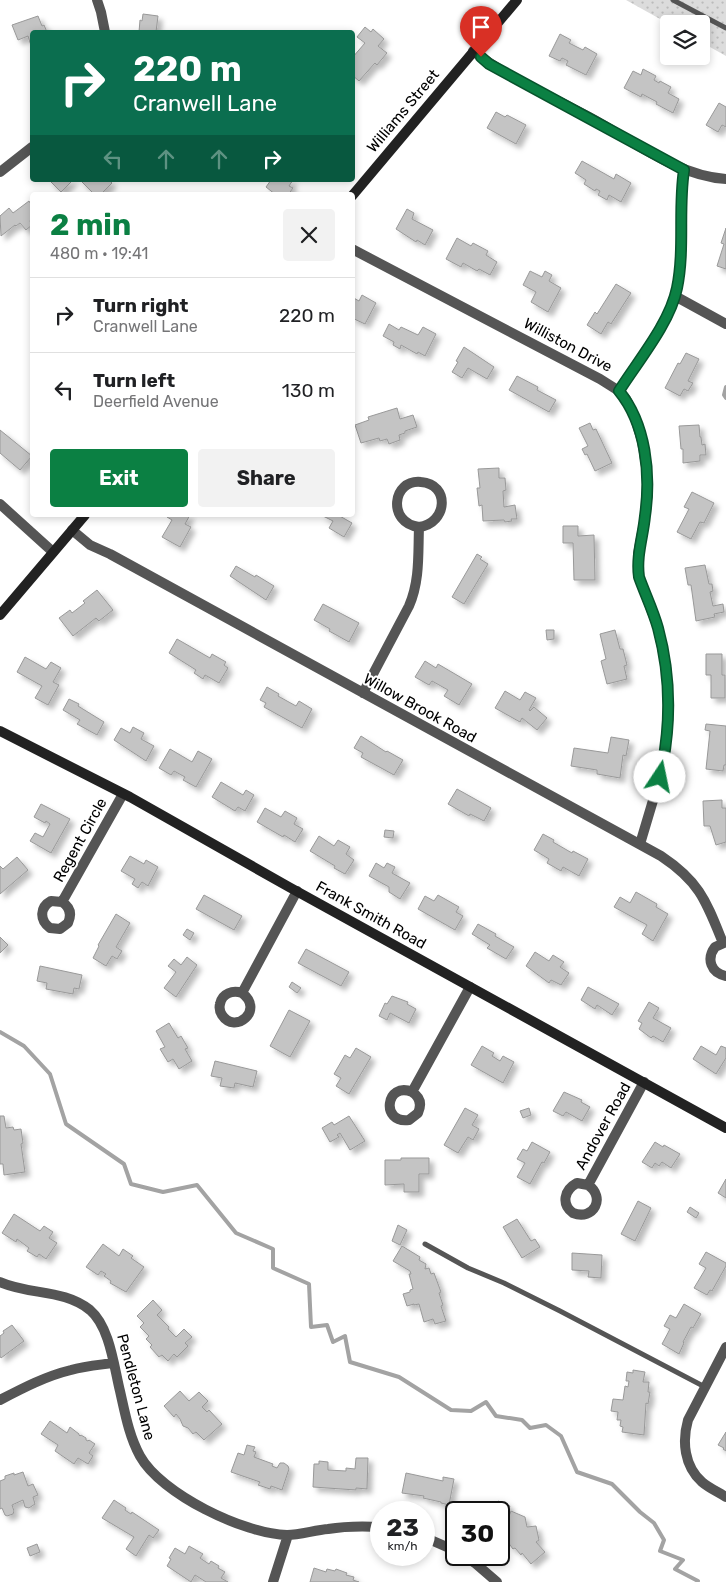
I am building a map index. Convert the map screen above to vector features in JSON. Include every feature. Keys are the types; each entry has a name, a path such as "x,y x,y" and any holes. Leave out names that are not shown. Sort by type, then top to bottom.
{"street":[{"path":"96,0 105,30"},
{"name":"Williams Street","path":"355,192 516,0"},
{"path":"474,51 489,64 684,170 700,176 726,179"},
{"path":"0,172 30,149"},
{"path":"619,391 666,317 675,296 681,255 681,192 684,170"},
{"name":"Williston Drive","path":"355,251 600,379 619,391 626,399 635,418 645,453 648,492 638,554 639,577 658,628 665,658 668,688 668,722 663,764 640,844"},
{"path":"675,296 726,324"},
{"path":"421,482 432,485 436,489 440,494 442,505 435,521 419,527 413,526 399,516 397,504 404,488 409,484 421,482"},
{"path":"0,504 53,552"},
{"path":"0,615 83,517"},
{"path":"363,694 414,596 417,581 419,527"},
{"name":"Willow Brook Road","path":"72,530 90,544 672,863 694,883 707,904 724,942 715,947 710,962 718,973 726,976"},
{"name":"Frank Smith Road","path":"0,731 123,794 726,1128"},
{"name":"Regent Circle","path":"62,902 123,794"},
{"path":"242,993 296,891"},
{"path":"412,1092 470,987"},
{"name":"Andover Road","path":"588,1185 644,1082"},
{"name":"Pendleton Lane","path":"0,1282 69,1298 82,1304 92,1312 105,1332 129,1431 140,1456 156,1476 167,1485 220,1517 274,1534 288,1535 357,1526 370,1527"},
{"path":"726,1347 688,1420 684,1442 686,1455 693,1472 702,1482 726,1496"},
{"path":"0,1400 58,1373 80,1367 113,1363"},
{"path":"273,1582 288,1535"},
{"path":"478,1566 497,1582"}],"lane":[{"path":"673,0 726,28"},
{"path":"425,1244 468,1268 504,1283 552,1307 704,1387"}],"shaded area":[{"path":"626,0 726,0 726,56 710,47 710,15 660,15 660,19"}],"building":[{"path":"143,14 158,16 156,30 139,30 140,20 142,21"},
{"path":"38,16 42,26 44,25 46,30 30,30 30,42 28,36 18,40 12,25"},
{"path":"365,27 371,32 373,29 384,39 378,46 387,53 359,81 355,78 355,55 365,43 357,37"},
{"path":"560,34 571,40 569,43 583,50 585,47 597,54 586,75 566,65 568,61 562,58 560,61 549,56"},
{"path":"643,69 656,76 654,80 671,87 668,93 679,99 673,113 642,94 641,97 624,88 633,71 641,75"},
{"path":"719,103 726,107 726,127 722,125 718,132 706,125"},
{"path":"496,112 505,117 507,115 526,125 516,144 487,128"},
{"path":"582,161 614,179 616,174 631,183 621,202 609,195 607,200 598,195 600,191 596,189 595,191 584,184 586,180 575,173"},
{"path":"51,182 71,182 61,192"},
{"path":"82,182 112,183 103,192 92,192"},
{"path":"270,182 292,182 289,186 293,188 290,192 272,192 266,187"},
{"path":"29,201 30,227 26,230 20,223 1,236 0,216 9,208 13,213"},
{"path":"407,209 414,213 412,219 433,230 425,245 417,240 416,242 396,229"},
{"path":"726,228 726,269 717,266 724,244 721,243"},
{"path":"457,238 471,246 473,243 488,251 486,255 497,262 490,275 479,269 477,271 463,263 461,267 446,259"},
{"path":"530,271 542,277 545,271 552,275 549,281 561,288 548,312 531,302 536,292 523,285"},
{"path":"616,284 631,293 611,324 608,322 601,334 587,325 595,312 597,314"},
{"path":"362,295 376,303 365,324 355,319 355,299 359,301"},
{"path":"389,324 399,330 401,327 418,335 423,327 436,334 425,356 418,352 417,354 401,345 400,349 393,345 394,342 383,336"},
{"path":"464,347 494,367 487,379 468,368 462,378 452,372"},
{"path":"686,353 699,359 688,381 693,383 688,391 684,389 680,396 665,388 678,363 680,364"},
{"path":"517,376 538,387 537,390 556,400 549,412 509,390"},
{"path":"397,408 400,419 413,415 417,427 405,431 405,433 399,435 400,440 389,444 387,439 380,441 379,438 361,443 355,425 369,420 368,417"},
{"path":"590,423 593,430 596,429 612,463 595,471 587,454 585,455 582,449 588,446 579,428"},
{"path":"699,425 700,437 702,445 705,444 706,455 700,455 700,461 683,463 683,449 681,449 679,426"},
{"path":"0,430 30,454 30,458 20,470 0,453"},
{"path":"499,468 499,478 505,478 506,490 503,491 504,507 515,505 517,519 505,522 504,520 483,521 482,505 479,506 477,488 480,488 478,469"},
{"path":"692,492 714,503 704,523 700,522 691,539 677,532 689,509 684,507"},
{"path":"167,517 189,517 185,524 191,527 180,547 162,537 172,520"},
{"path":"325,517 342,517 352,523 344,537 329,528 333,521"},
{"path":"563,526 578,526 578,536 594,535 595,580 574,580 573,543 563,543"},
{"path":"477,554 482,557 480,559 488,564 464,604 452,597"},
{"path":"705,565 709,584 712,584 713,591 710,592 713,606 723,604 724,612 714,614 715,617 696,621 691,585 688,585 685,568"},
{"path":"236,566 274,586 266,600 230,576"},
{"path":"97,590 113,610 99,621 96,618 73,636 59,618 70,610 72,613"},
{"path":"323,604 359,623 349,642 314,620"},
{"path":"546,630 554,630 554,639 547,640"},
{"path":"615,630 627,665 624,666 627,679 607,684 601,661 606,659 600,634"},
{"path":"177,639 210,658 212,654 226,662 224,665 228,668 219,683 205,675 203,679 194,673 196,670 169,653"},
{"path":"706,654 722,654 722,675 725,675 725,698 711,698 711,675 706,675"},
{"path":"25,657 46,669 51,662 61,668 53,682 59,685 48,705 35,698 42,686 17,672"},
{"path":"425,661 436,668 438,664 472,684 459,705 444,696 448,690 432,681 429,685 415,677"},
{"path":"267,687 296,706 299,701 312,709 302,728 264,707 266,703 260,700"},
{"path":"505,691 520,700 525,692 536,698 529,710 534,707 547,718 537,730 522,718 520,722 495,708"},
{"path":"69,699 104,722 97,735 77,724 80,720 63,710"},
{"path":"706,724 726,726 726,765 724,765 723,771 706,769 710,731 705,730"},
{"path":"133,727 144,733 141,739 154,746 146,761 114,740 121,728 130,733"},
{"path":"361,736 403,760 394,775 361,757 363,753 354,748"},
{"path":"611,737 629,740 626,756 623,755 620,778 597,774 597,770 571,766 574,748 608,753"},
{"path":"170,749 192,762 198,751 212,759 196,787 183,780 185,777 174,771 171,775 159,768"},
{"path":"221,782 243,795 246,790 254,795 245,811 238,807 235,811 212,797"},
{"path":"457,789 491,808 484,821 470,814 469,816 448,804"},
{"path":"722,800 722,808 726,808 726,842 716,845 710,826 704,826 703,801"},
{"path":"41,804 70,819 51,853 30,841 35,833 43,837 50,824 34,817"},
{"path":"265,808 281,817 285,811 297,818 294,824 303,829 295,842 257,822"},
{"path":"385,830 394,831 393,838 384,837"},
{"path":"543,834 572,853 573,851 588,859 579,876 563,867 561,871 547,863 549,859 534,850"},
{"path":"319,836 334,846 338,840 350,847 346,854 354,860 345,874 310,851"},
{"path":"130,856 144,864 146,860 158,867 148,886 142,882 138,888 132,884 135,879 121,871"},
{"path":"17,857 28,870 0,894 0,866 3,869"},
{"path":"376,863 384,868 387,863 395,867 392,873 410,883 400,899 389,892 389,887 369,876"},
{"path":"636,892 657,904 656,907 668,914 653,941 642,934 647,925 614,907 620,897 630,903"},
{"path":"204,895 242,916 234,930 196,909"},
{"path":"438,895 459,907 456,912 463,916 455,930 418,909 425,896 434,901"},
{"path":"116,914 130,923 116,947 122,951 117,959 112,956 106,966 93,958 98,945"},
{"path":"478,924 514,947 506,959 487,948 490,945 472,934"},
{"path":"187,929 194,933 190,940 183,935"},
{"path":"0,937 8,945 0,953"},
{"path":"306,949 349,972 341,986 298,963"},
{"path":"535,952 549,961 553,955 564,962 560,967 569,973 561,985 551,980 549,983 526,966"},
{"path":"187,957 197,965 176,997 164,988 176,972 168,966 174,959 181,965"},
{"path":"40,966 82,975 79,989 74,988 73,994 46,989 47,983 37,981"},
{"path":"292,982 301,988 297,993 289,987"},
{"path":"588,987 619,1004 612,1015 597,1005 595,1009 581,1000"},
{"path":"392,996 408,1002 407,1004 416,1009 409,1023 390,1013 387,1020 379,1016 385,1003 387,1004"},
{"path":"649,1002 659,1008 653,1018 671,1028 663,1042 653,1036 651,1038 639,1029 642,1023 638,1021"},
{"path":"289,1010 310,1021 290,1057 270,1046"},
{"path":"169,1023 178,1038 181,1036 188,1048 185,1049 192,1061 179,1069 173,1059 168,1062 160,1049 165,1047 156,1031"},
{"path":"482,1046 494,1053 492,1056 500,1061 503,1056 514,1062 503,1083 471,1065"},
{"path":"701,1046 716,1055 721,1046 726,1048 726,1058 716,1074 693,1059"},
{"path":"356,1048 371,1057 349,1094 336,1086 341,1078 334,1074 345,1055 350,1058"},
{"path":"215,1061 257,1071 253,1087 235,1083 234,1088 220,1086 222,1078 211,1076"},
{"path":"564,1092 582,1100 581,1102 590,1107 582,1121 566,1112 563,1116 553,1111"},
{"path":"465,1108 478,1115 472,1125 479,1129 473,1140 468,1137 458,1153 444,1145"},
{"path":"529,1108 531,1115 523,1118 520,1111"},
{"path":"0,1116 4,1116 6,1128 21,1129 25,1172 4,1175 3,1164 0,1164"},
{"path":"349,1116 365,1141 350,1150 340,1133 337,1135 339,1137 330,1142 322,1128 332,1122 334,1125"},
{"path":"532,1142 550,1152 530,1184 517,1177 525,1163 517,1159 523,1149 527,1151"},
{"path":"655,1142 680,1154 671,1168 662,1162 659,1166 655,1163 652,1168 642,1162"},
{"path":"401,1158 429,1158 429,1174 419,1174 419,1192 404,1192 404,1184 385,1185 385,1160 401,1160"},
{"path":"726,1179 726,1198 718,1193"},
{"path":"638,1201 651,1208 635,1241 621,1234"},
{"path":"690,1207 699,1213 696,1218 687,1212"},
{"path":"14,1214 40,1231 44,1226 53,1232 49,1238 57,1243 46,1259 39,1254 37,1257 27,1251 29,1248 17,1239 16,1242 2,1233"},
{"path":"517,1219 531,1241 535,1239 540,1247 522,1258 503,1227"},
{"path":"398,1225 407,1230 400,1245 392,1241"},
{"path":"103,1244 119,1256 123,1249 133,1256 131,1258 144,1267 126,1292 110,1283 111,1281 104,1276 106,1274 101,1271 98,1275 86,1267"},
{"path":"402,1246 420,1257 419,1260 426,1264 425,1269 429,1268 431,1274 434,1273 441,1292 439,1293 443,1305 441,1306 446,1321 435,1324 433,1319 424,1322 419,1304 407,1306 403,1294 413,1289 409,1274 411,1274 410,1271 393,1261"},
{"path":"706,1252 726,1263 712,1291 710,1290 707,1295 694,1288 706,1268 699,1264"},
{"path":"572,1253 602,1255 601,1278 588,1277 589,1271 572,1270"},
{"path":"153,1300 162,1310 157,1315 176,1337 184,1329 192,1337 185,1343 188,1346 177,1357 174,1354 168,1361 162,1355 159,1357 150,1347 152,1345 146,1339 149,1336 140,1327 144,1323 137,1316"},
{"path":"684,1304 701,1314 693,1328 691,1327 679,1354 662,1344 670,1329 664,1326 670,1315 676,1318"},
{"path":"12,1325 24,1341 1,1358 0,1336 4,1333 3,1331"},
{"path":"633,1370 645,1372 643,1382 649,1382 648,1392 650,1392 648,1404 646,1403 644,1435 622,1432 621,1420 617,1420 618,1412 611,1411 613,1399 623,1400 625,1386 628,1387 629,1381 626,1381 627,1372 633,1373"},
{"path":"180,1391 189,1401 199,1392 208,1401 202,1407 207,1412 209,1410 222,1424 204,1440 196,1432 193,1434 188,1428 183,1426 176,1414 174,1417 164,1406"},
{"path":"50,1421 67,1433 70,1427 80,1436 95,1444 89,1453 93,1456 88,1464 78,1458 74,1464 55,1451 58,1445 41,1434"},
{"path":"726,1432 726,1451 718,1445"},
{"path":"247,1445 255,1447 253,1451 256,1452 254,1457 273,1464 272,1466 277,1468 280,1463 288,1466 289,1469 282,1490 271,1486 270,1489 258,1485 260,1482 231,1472 238,1453 244,1455"},
{"path":"356,1458 368,1458 367,1489 313,1487 314,1464 319,1464 319,1461 328,1462 328,1470 346,1471 346,1468 355,1469"},
{"path":"23,1472 28,1486 33,1484 38,1495 33,1497 35,1504 29,1508 25,1507 23,1500 12,1505 13,1514 7,1516 2,1508 0,1509 0,1481 5,1479 5,1476"},
{"path":"406,1473 443,1481 443,1477 454,1479 450,1501 445,1501 445,1504 423,1498 424,1496 402,1493"},
{"path":"114,1500 131,1514 132,1512 159,1530 153,1538 149,1535 136,1556 126,1549 134,1537 102,1518"},
{"path":"511,1511 525,1517 527,1527 536,1526 539,1540 536,1542 545,1552 531,1564 522,1553 521,1555 515,1548 513,1549 510,1545"},
{"path":"37,1544 40,1552 30,1556 27,1548"},
{"path":"189,1546 203,1554 200,1558 209,1564 211,1561 219,1566 218,1568 225,1572 221,1578 228,1582 206,1582 195,1575 191,1582 167,1566 175,1548 185,1554"},
{"path":"314,1568 326,1572 327,1569 335,1571 336,1569 347,1573 346,1575 354,1577 353,1580 359,1582 310,1582"}],"waterway":[{"path":"726,387 724,395 726,398"},
{"path":"0,1032 24,1046 50,1074 66,1124 124,1164 131,1184 163,1192 197,1185 236,1233 273,1249 273,1268 309,1284 311,1327 327,1325 333,1342 345,1336 350,1362 399,1377 451,1410 471,1411 486,1402 496,1416 522,1420 530,1428 546,1425 561,1436 577,1472 612,1484 654,1523 664,1540 660,1551 683,1560 675,1569 697,1582"}],"route":[{"path":"481,57 489,64 684,170 681,192 681,255 677,289 659,330 619,391 626,399 639,430 648,479 644,529 638,554 638,570 658,628 665,658 668,688 668,722 660,777"}]}
